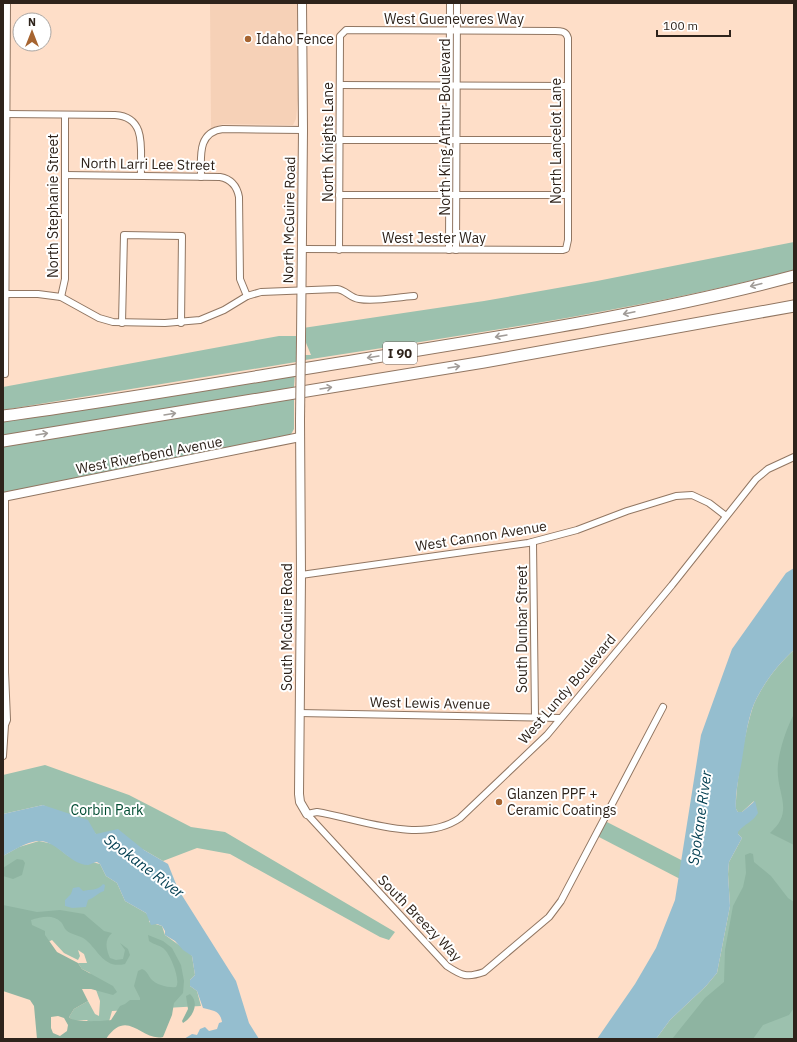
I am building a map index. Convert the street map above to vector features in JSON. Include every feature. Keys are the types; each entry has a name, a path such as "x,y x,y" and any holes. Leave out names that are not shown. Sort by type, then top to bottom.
{"highway":[{"name":"I 90","path":"3,416 82,405 421,350 626,314 794,276"},
{"name":"I 90","path":"3,441 484,362 794,306"}],"street":[{"path":"5,374 4,294 7,3"},
{"name":"North McGuire Road","path":"300,437 303,130 302,3"},
{"name":"North King Arthur Boulevard","path":"450,3 449,141 456,250"},
{"name":"North King Arthur Boulevard","path":"449,250 456,141 457,3"},
{"name":"West Gueneveres Way","path":"341,34 346,30 561,31 566,34"},
{"name":"North Knights Lane","path":"339,250 341,34"},
{"name":"North Lancelot Lane","path":"566,34 568,38 568,240 566,249"},
{"path":"340,85 568,86"},
{"path":"6,114 122,115 132,120 140,134 141,176"},
{"name":"North Stephanie Street","path":"61,297 65,279 65,115"},
{"path":"201,177 202,145 206,136 214,131 223,129 303,130"},
{"path":"339,140 568,140"},
{"name":"North Larri Lee Street","path":"65,175 225,178 233,183 238,192 240,279 247,296"},
{"path":"339,195 568,195"},
{"path":"122,323 124,235 182,236 181,323"},
{"name":"West Jester Way","path":"301,249 566,249"},
{"path":"4,294 38,294 61,297 99,318 122,323 181,323 200,320 213,315 247,296 264,292 341,289 355,298 366,300 414,296"},
{"name":"West Riverbend Avenue","path":"4,497 300,437"},
{"name":"South McGuire Road","path":"300,437 301,575 299,798 307,814"},
{"name":"West Lundy Boulevard","path":"307,814 317,812 414,831 432,830 447,825 464,814 546,735 672,585 756,479 768,469 794,457"},
{"name":"West Cannon Avenue","path":"301,575 533,542 676,496 692,495 710,503 726,516"},
{"path":"3,756 5,725 7,720 5,672 4,497"},
{"name":"South Dunbar Street","path":"533,542 535,717"},
{"name":"South Breezy Way","path":"307,814 447,966 459,974 472,976 484,972 549,917 561,901 663,707"},
{"name":"West Lewis Avenue","path":"299,713 560,718"}],"shaded area":[{"path":"210,3 297,3 298,99 296,119 293,125 223,124 211,128"}],"green space":[{"path":"794,242 794,270 733,285 551,321 305,360 305,355 311,355 304,338 303,328 484,301 597,281"},
{"path":"279,336 296,336 296,362 3,410 3,387"},
{"path":"295,373 294,387 236,398 3,435 3,421"},
{"path":"294,398 294,429 290,436 3,494 3,445"},
{"path":"794,650 794,1039 656,1039 670,1020 706,986 717,973 730,906 728,874 729,862 742,838 737,832 747,822 754,801 742,812 738,812 736,809 739,771 748,726 754,704 766,682"},
{"path":"794,714 794,845 770,833 778,825 782,817 783,801 779,784 778,764 788,726"},
{"name":"Corbin Park","path":"45,765 129,795 191,827 225,832 395,932 389,940 380,937 230,854 197,848 163,861 144,850 96,834 43,805 3,814 3,775"},
{"path":"605,821 687,863 684,881 597,836"},
{"path":"39,841 53,844 68,856 100,864 106,876 117,883 125,901 146,913 149,917 149,922 162,926 165,935 190,953 192,956 195,975 190,980 190,986 197,991 201,1006 112,1011 104,1039 87,1020 74,1021 69,1017 74,1009 88,1001 95,1014 99,1016 100,1001 90,973 82,969 78,963 87,963 84,954 78,950 80,956 78,960 64,953 52,940 3,965 3,856 19,847"},
{"path":"750,853 753,854 754,862 771,876 788,898 794,902 794,1008 789,1015 763,1025 753,1039 672,1039 705,998 724,982 725,950 733,906 743,887 746,873 745,855"},
{"path":"17,859 23,860 25,863 22,875 13,879 3,876 3,868"},
{"path":"3,905 37,912 60,910 84,914 104,931 112,933 109,936 106,945 110,958 116,960 123,959 125,950 120,943 128,949 130,955 125,964 112,964 102,958 86,940 66,930 58,919 47,917 31,920 32,925 45,931 45,935 57,952 78,963 82,969 113,986 117,992 113,995 91,989 82,989 88,1001 74,1009 69,1017 72,1019 89,1021 111,1020 120,1006 130,1000 140,1000 134,986 138,971 142,969 156,983 176,987 177,980 175,968 170,957 163,948 149,941 148,935 163,941 172,948 181,965 184,981 183,993 174,1003 172,1015 163,1037 155,1037 128,1026 121,1026 114,1030 106,1039 37,1039 34,1006 30,1000 3,991","holes":["58,1016 64,1018 68,1025 67,1031 60,1036 53,1033 51,1028 51,1017"]},
{"path":"190,994 195,1001 195,1006 190,1017 183,1023 182,1021 188,1009 186,996"}],"water":[{"name":"Spokane River","path":"794,568 794,650 766,682 754,704 746,732 736,797 736,809 738,812 742,812 755,801 758,813 754,819 738,832 742,838 729,862 728,874 730,906 717,973 706,986 670,1020 656,1039 597,1039 635,984 656,948 675,900 701,735 732,649 786,573"},
{"name":"Spokane River","path":"43,805 88,820 96,834 118,829 144,850 168,864 178,889 236,981 249,1023 259,1039 184,1039 192,1034 197,1035 200,1029 205,1027 209,1031 217,1029 219,1023 222,1022 218,1013 203,1008 197,991 190,986 190,980 195,975 192,956 183,950 175,941 165,935 165,931 162,926 157,924 151,925 146,913 125,901 117,883 106,876 100,864 95,862 88,865 81,864 74,861 57,847 44,841 28,843 3,856 3,814"},
{"path":"103,884 105,885 104,891 88,900 86,907 72,908 65,906 65,900 71,894 73,888 79,887 83,891 96,889"}],"place":[{"name":"Idaho Fence","path":"248,39"},
{"name":"Glanzen PPF + Ceramic Coatings","path":"499,802"}]}
